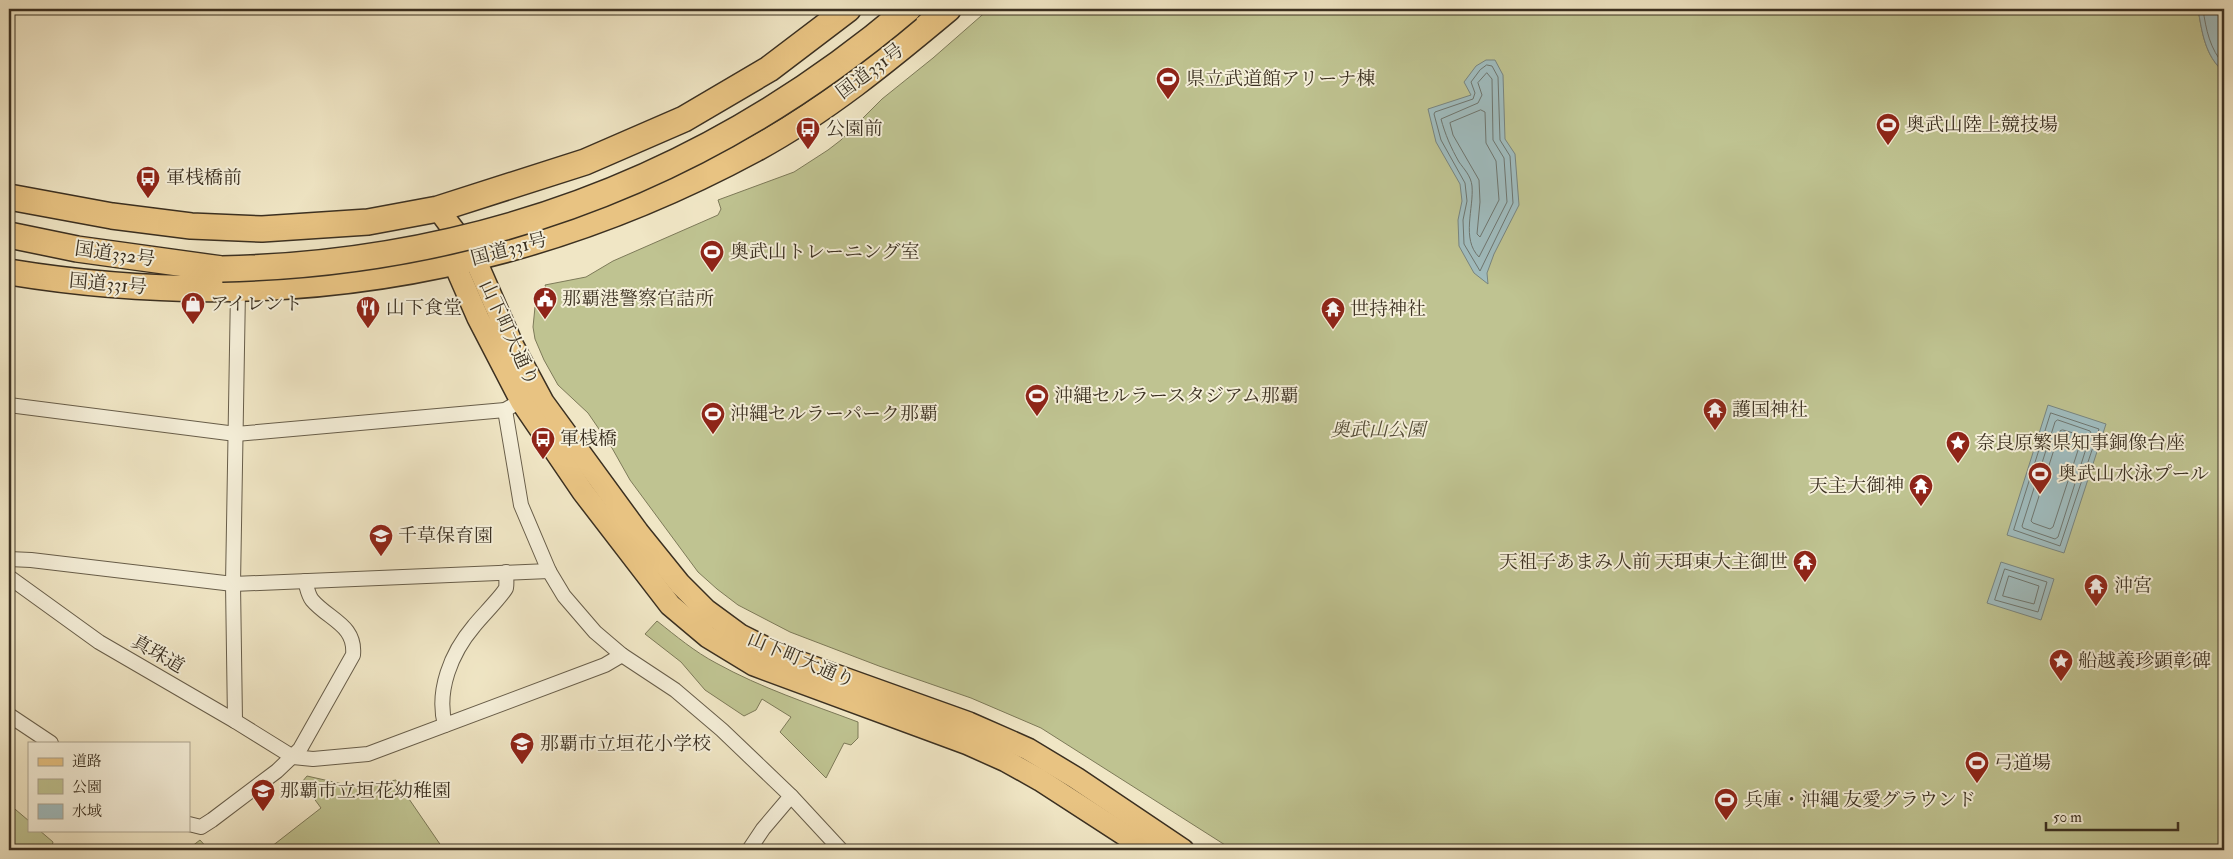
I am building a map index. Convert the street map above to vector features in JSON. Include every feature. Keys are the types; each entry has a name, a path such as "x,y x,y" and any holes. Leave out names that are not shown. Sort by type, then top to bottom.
{"highway":[{"path":"9,197 122,218 191,226 262,229 368,222 438,209 585,162 684,119 769,69 848,9"},
{"name":"国道331号","path":"9,254 95,267 222,270 313,264 408,251 523,224 582,203 680,161 744,126 834,67 908,9"},
{"name":"国道331号","path":"9,272 77,282 150,288 238,290 348,280 464,261 557,235 668,192 756,148 844,91 902,48 948,9"},
{"name":"国道332号","path":"9,235 77,250 222,270"}],"main road":[{"name":"山下町大通り","path":"438,209 464,261 543,402 638,532 680,584 706,610 740,634 782,656 969,724 1028,749 1076,778 1183,850"},
{"name":"山下町大通り","path":"464,261 478,318 513,406 555,454 656,589 688,622 708,637 761,668 968,744 1006,761 1040,780 1148,850"}],"street":[{"path":"235,721 233,584 238,290"},
{"path":"9,406 236,434 513,406 521,505 548,571 564,596 595,632 622,655 675,690 722,730 791,796 841,850"},
{"path":"9,559 32,560 233,584 548,571"},
{"path":"445,725 441,710 442,698 453,659 466,636 506,588 506,572"},
{"name":"真珠道","path":"9,577 99,642 293,757"},
{"path":"190,824 201,827 212,820 293,757 304,742 354,655 354,644 351,634 311,599 305,581"},
{"path":"293,757 313,759 368,754 605,665 622,655"},
{"path":"9,716 49,742"},
{"path":"749,850 763,829 791,796"}],"green space":[{"name":"奥武山公園","path":"989,9 2198,9 2208,51 2212,59 2224,72 2224,850 1233,850 1041,728 971,698 790,632 738,605 698,572 630,480 612,448 588,413 558,385 535,339 533,327 535,307 548,293 545,285 586,277 613,261 718,215 721,209 718,200 794,172 828,150 841,140 882,99"},
{"path":"657,621 686,644 733,672 786,695 858,722 858,738 851,745 844,743 826,778 780,732 791,717 762,699 756,710 744,716 705,690 681,662 645,634"},
{"path":"307,776 356,787 396,780 444,850 267,850 321,808 302,782"},
{"path":"9,804 28,820 28,832 41,832 53,842 51,850 9,850"},
{"path":"200,840 209,850 187,850"}],"water":[{"path":"2198,9 2224,9 2224,72 2212,59 2208,51"},
{"path":"1486,60 1495,60 1503,75 1505,139 1515,154 1519,205 1494,254 1487,273 1488,284 1474,273 1459,246 1458,220 1462,201 1460,184 1436,142 1428,109 1471,95 1464,82 1476,66"},
{"path":"2048,405 2106,424 2064,553 2007,535"},
{"path":"2001,562 2054,579 2041,620 1987,603"}],"place":[{"name":"県立武道館アリーナ棟","path":"1168,100"},
{"name":"奥武山陸上競技場","path":"1888,146"},
{"name":"公園前","path":"808,150"},
{"name":"軍桟橋前","path":"148,199"},
{"name":"奥武山トレーニング室","path":"712,273"},
{"name":"那覇港警察官詰所","path":"545,320"},
{"name":"アイレント","path":"193,325"},
{"name":"山下食堂","path":"368,329"},
{"name":"世持神社","path":"1333,330"},
{"name":"沖縄セルラースタジアム那覇","path":"1037,417"},
{"name":"護国神社","path":"1715,431"},
{"name":"沖縄セルラーパーク那覇","path":"713,435"},
{"name":"軍桟橋","path":"543,460"},
{"name":"奈良原繁県知事銅像台座","path":"1958,464"},
{"name":"奥武山水泳プール","path":"2040,495"},
{"name":"天主大御神","path":"1921,507"},
{"name":"千草保育園","path":"381,557"},
{"name":"天祖子あまみ人前 天珥東大主御世","path":"1805,583"},
{"name":"沖宮","path":"2096,607"},
{"name":"船越義珍顕彰碑","path":"2061,682"},
{"name":"那覇市立垣花小学校","path":"522,765"},
{"name":"弓道場","path":"1977,784"},
{"name":"那覇市立垣花幼稚園","path":"263,812"},
{"name":"兵庫・沖縄 友愛グラウンド","path":"1726,821"}]}
